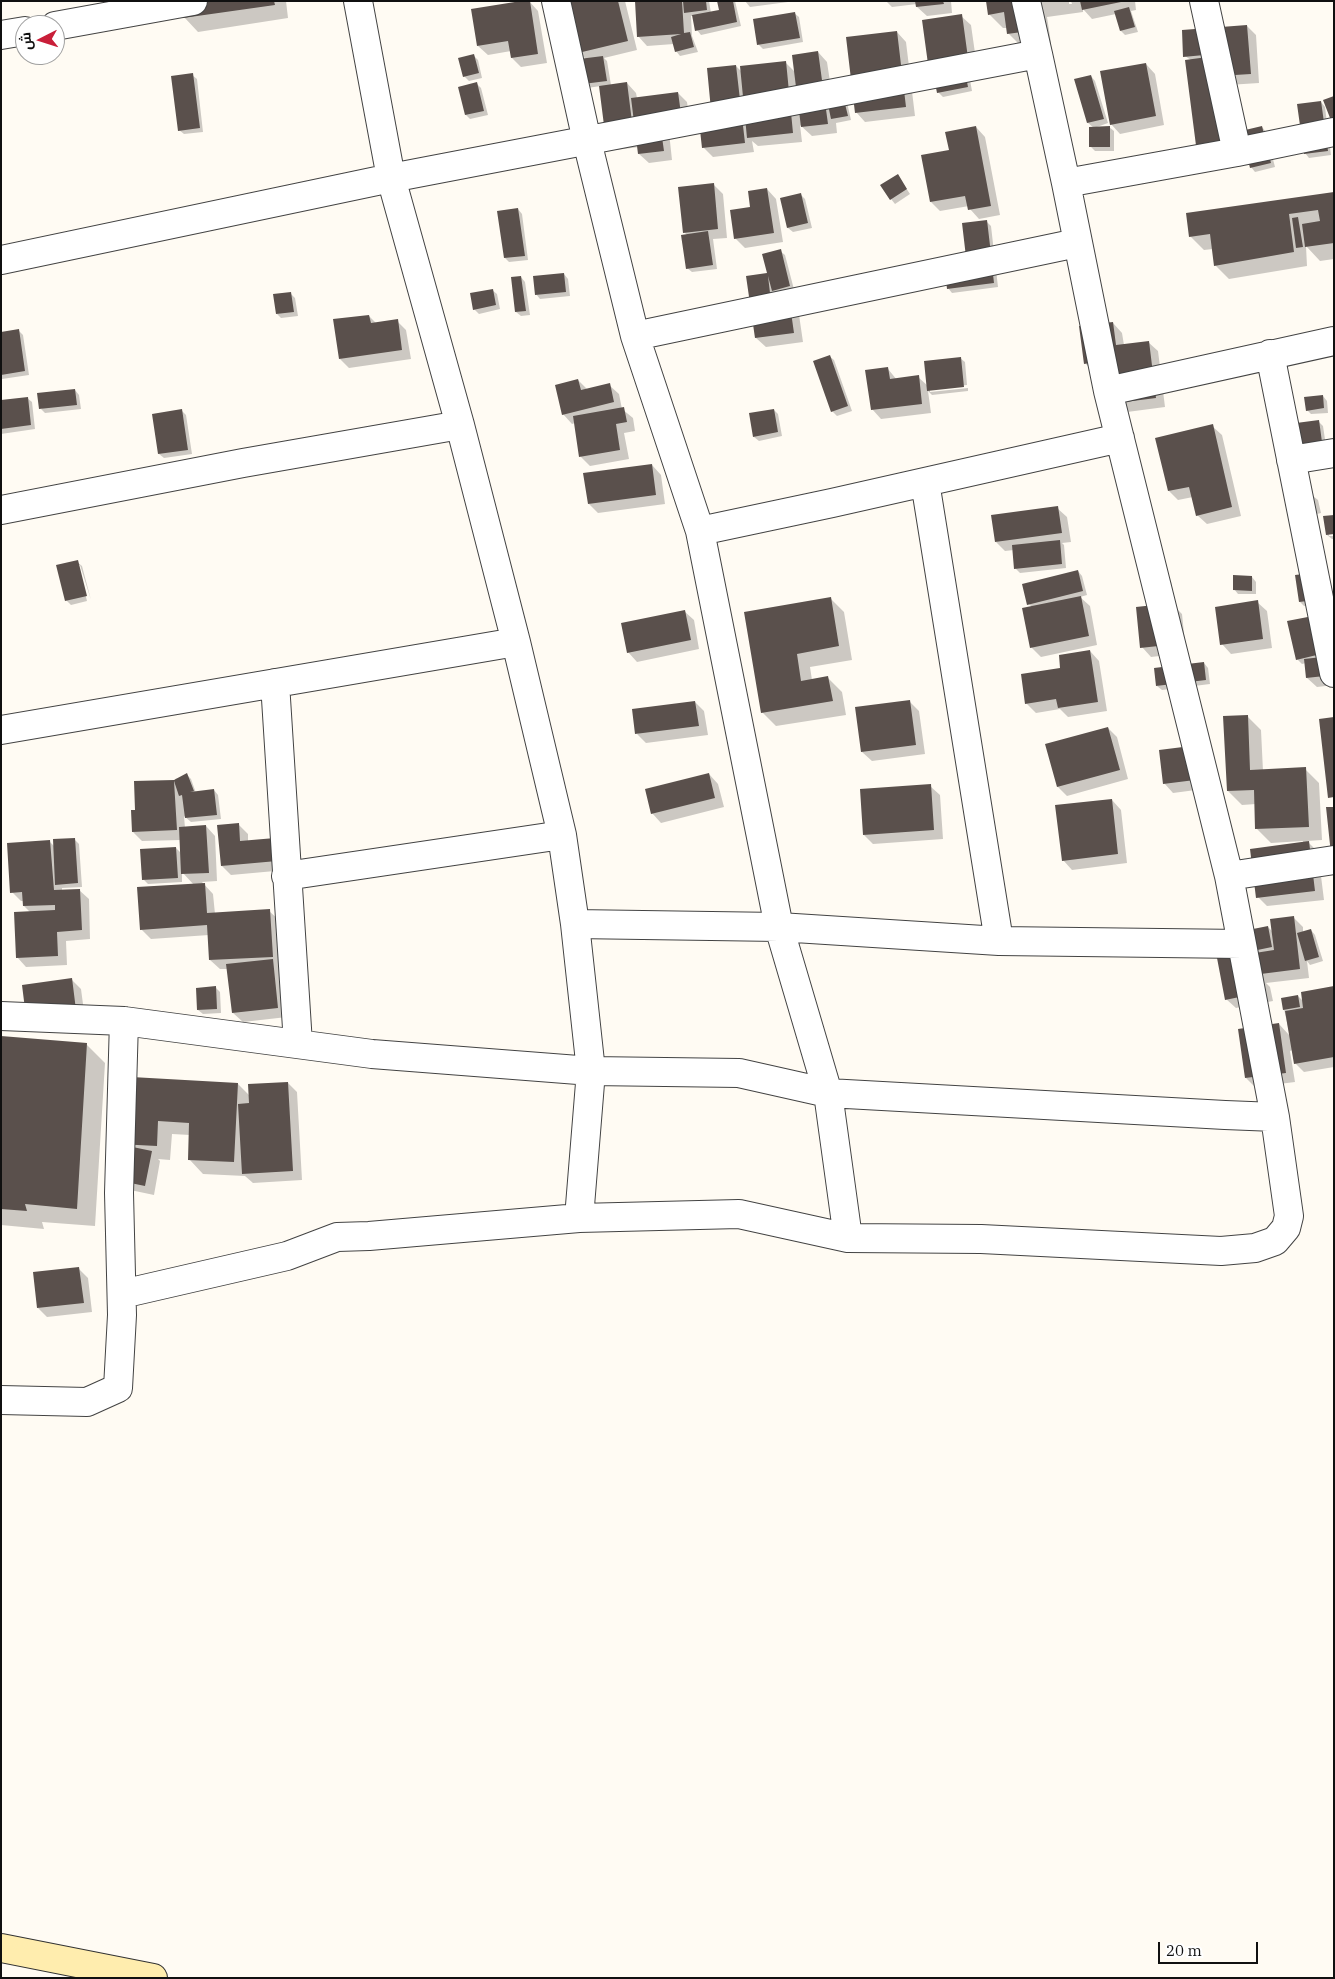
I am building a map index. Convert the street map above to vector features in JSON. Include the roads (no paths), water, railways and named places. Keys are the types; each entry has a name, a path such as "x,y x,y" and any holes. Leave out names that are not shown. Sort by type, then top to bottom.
{"street":[{"path":"65,24 193,1"},
{"path":"358,1 391,178 460,425 516,642 562,835 575,924 592,1072 579,1218"},
{"path":"556,1 587,141 635,336 700,531 779,927 828,1094 848,1238"},
{"path":"122,1294 287,1256 337,1237 369,1236 579,1218 739,1214 848,1238 981,1240 1221,1251 1255,1248 1275,1241 1286,1228 1289,1216 1275,1117 1229,876 1108,391 1066,183 1026,1"},
{"path":"1204,1 1237,152"},
{"path":"1,35 15,33"},
{"path":"1,260 391,178 1038,54"},
{"path":"1066,183 1237,152 1334,132"},
{"path":"635,336 1077,243"},
{"path":"1108,391 1334,341"},
{"path":"1270,354 1333,661"},
{"path":"1,510 243,463 460,425"},
{"path":"700,531 1120,438"},
{"path":"1291,460 1334,453"},
{"path":"925,482 999,941"},
{"path":"1,730 516,642"},
{"path":"275,683 298,1044"},
{"path":"286,876 562,835"},
{"path":"1229,876 1334,860"},
{"path":"575,924 779,927 999,941 1242,944"},
{"path":"1,1016 124,1021 372,1054 592,1072 739,1073 828,1094 1225,1116 1275,1117"},
{"path":"1,1400 87,1402 118,1388 121,1369 122,1294 119,1193 124,1021"},
{"path":"1,1948 153,1978"}]}
